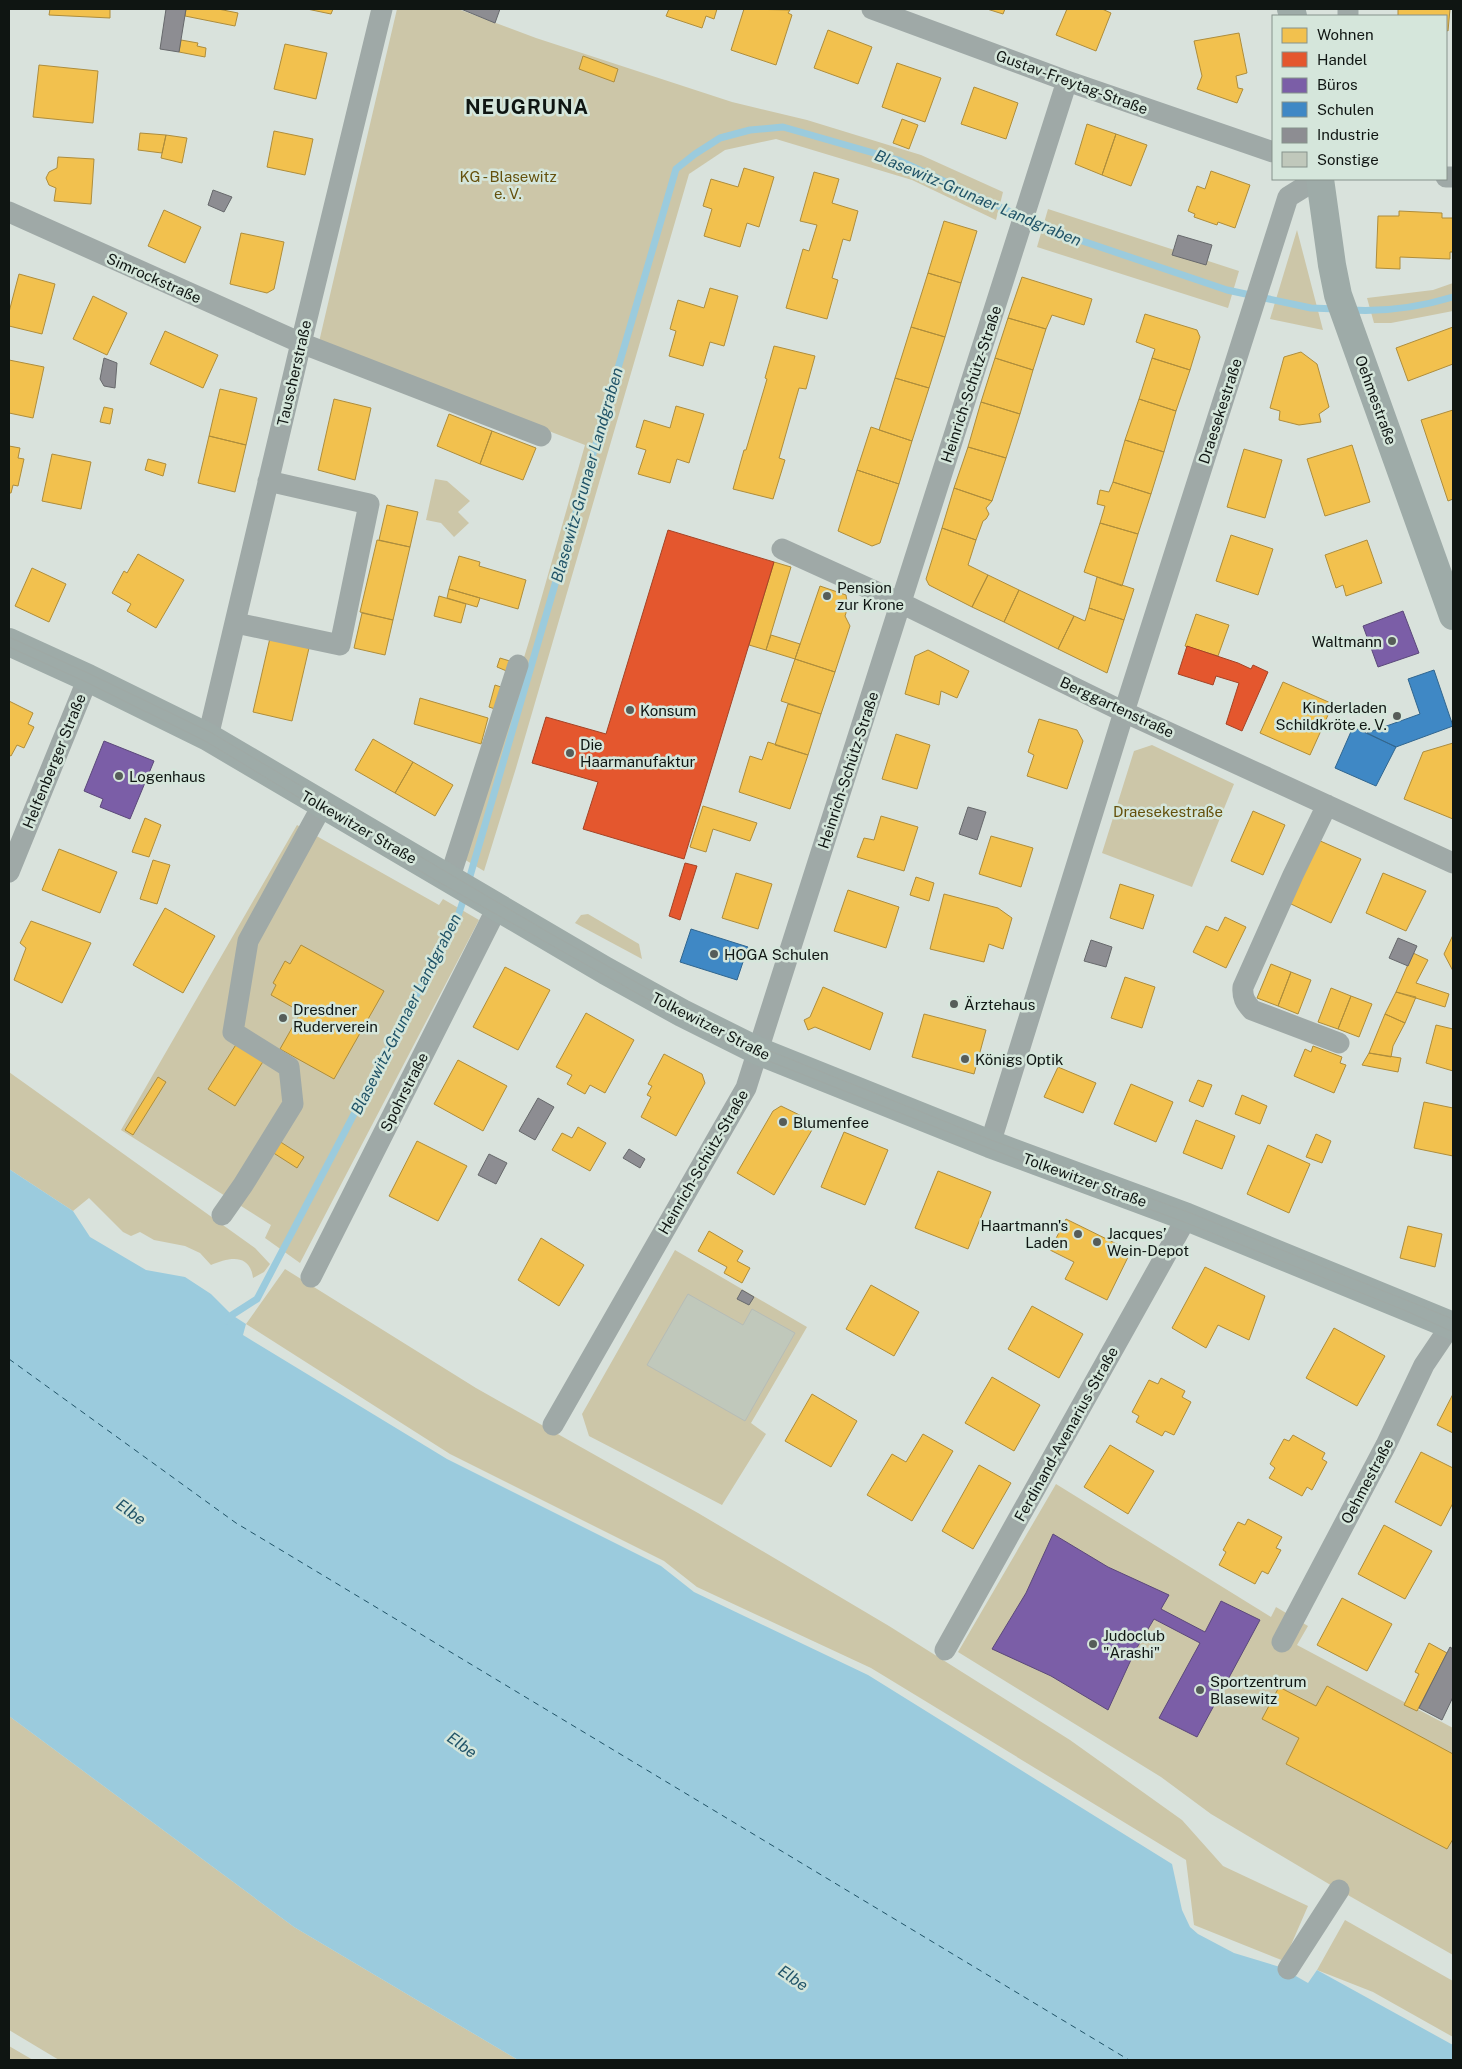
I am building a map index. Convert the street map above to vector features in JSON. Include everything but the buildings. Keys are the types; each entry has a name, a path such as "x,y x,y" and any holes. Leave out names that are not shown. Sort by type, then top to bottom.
{"main road":[{"name":"Oehmestraße","path":"1318,180 1338,295 1453,616"},
{"name":"Tolkewitzer Straße","path":"9,642 88,678 208,737 493,906 682,1013 758,1051 990,1144 1187,1217 1452,1325"}],"street":[{"name":"Tauscherstraße","path":"208,737 382,9"},
{"name":"Gustav-Freytag-Straße","path":"872,9 1067,81 1272,152"},
{"name":"Heinrich-Schütz-Straße","path":"553,1425 746,1088 1067,81"},
{"name":"Draesekestraße","path":"990,1144 1124,712 1288,197 1316,180"},
{"name":"Simrockstraße","path":"9,212 301,342 541,436"},
{"path":"236,623 340,645 369,504 268,481"},
{"name":"Berggartenstraße","path":"782,549 901,603 1124,712 1453,864"},
{"path":"449,880 518,665"},
{"name":"Helfenberger Straße","path":"9,872 88,678"},
{"path":"1327,805 1293,875 1243,987 1242,995 1245,1003 1252,1010 1339,1043"},
{"path":"222,1215 243,1185 293,1104 289,1067 233,1032 248,941 322,806"},
{"name":"Spohrstraße","path":"311,1277 493,906"},
{"name":"Ferdinand-Avenarius-Straße","path":"945,1650 1187,1217"},
{"name":"Oehmestraße","path":"1282,1642 1386,1445 1424,1365 1452,1325"},
{"path":"1288,1969 1339,1890"}],"green space":[{"name":"KG - Blasewitz e. V.","path":"397,9 458,9 536,38 732,102 807,120 921,155 1003,192 996,220 912,180 776,139 725,150 689,174 516,768 484,871 462,858 530,638 585,445 319,342"},
{"path":"1048,209 1239,271 1228,308 1037,247"},
{"path":"1297,230 1323,330 1270,319"},
{"path":"1453,283 1453,311 1391,323 1374,323 1367,298 1433,290"},
{"path":"435,479 447,481 470,501 458,512 469,523 454,537 441,523 426,520"},
{"name":"Draesekestraße","path":"1152,745 1234,784 1192,887 1102,853 1134,751"},
{"name":"Dresdner Ruderverein","path":"297,825 439,905 443,899 479,920 300,1263 265,1238 271,1225 121,1130"},
{"path":"588,914 639,944 642,959 575,923 581,915"},
{"path":"9,1072 255,1248 270,1264 264,1272 253,1278 248,1264 238,1259 225,1260 211,1265 200,1253 185,1246 154,1240 140,1232 131,1236 123,1232 89,1198 73,1211 9,1169"},
{"path":"675,1250 807,1327 751,1423 766,1434 722,1505 589,1436 582,1414"},
{"path":"285,1269 476,1388 698,1513 889,1626 1070,1740 1182,1820 1223,1866 1308,1906 1284,1961 1194,1925 1186,1860 871,1668 697,1587 664,1561 450,1454 246,1324"},
{"name":"Sportzentrum Blasewitz","path":"1056,1484 1271,1617 1276,1607 1308,1626 1297,1645 1453,1728 1453,1955 1211,1814 1161,1777 958,1652"},
{"path":"9,1716 294,1927 518,2060 59,2060 9,2030"},
{"path":"1345,1920 1453,1981 1453,2037 1373,1992 1317,1970"},
{"path":"9,2046 33,2060 9,2060"}],"water":[{"name":"Elbe","path":"9,1169 73,1211 90,1237 146,1270 185,1277 211,1294 232,1315 246,1324 243,1335 447,1459 661,1566 694,1592 868,1675 1172,1864 1182,1910 1190,1927 1198,1934 1234,1953 1280,1967 1308,1983 1317,1970 1453,2045 1453,2060 518,2060 294,1927 9,1716"}],"waterway":[{"name":"Blasewitz‐Grunaer Landgraben","path":"468,883 676,169 695,154 720,138 750,130 783,127 898,160 1050,230 1227,290 1311,308 1337,309"},
{"name":"Blasewitz‐Grunaer Landgraben","path":"1350,310 1402,308 1428,304 1453,297"},
{"name":"Blasewitz‐Grunaer Landgraben","path":"227,1321 232,1315 257,1299 458,916 465,895"}],"ferry route":[{"path":"9,1359 236,1523 1129,2060"}],"tram line":[{"path":"9,637 210,732 546,931 685,1010 760,1047 991,1140 1188,1212 1453,1319"},
{"path":"9,647 86,682 207,742 435,880 717,1038 756,1056 1024,1162 1184,1222 1404,1310 1453,1332"}],"place":[{"name":"Pension zur Krone","path":"827,596"},
{"name":"Waltmann","path":"1392,641"},
{"name":"Konsum","path":"630,710"},
{"name":"Kinderladen Schildkröte e. V.","path":"1397,716"},
{"name":"Die Haarmanufaktur","path":"570,753"},
{"name":"Logenhaus","path":"119,776"},
{"name":"HOGA Schulen","path":"714,954"},
{"name":"Ärztehaus","path":"954,1004"},
{"name":"Dresdner Ruderverein","path":"283,1018"},
{"name":"Königs Optik","path":"965,1059"},
{"name":"Blumenfee","path":"783,1122"},
{"name":"Haartmann's Laden","path":"1078,1234"},
{"name":"Jacques’ Wein-Depot","path":"1097,1242"},
{"name":"Judoclub \"Arashi\"","path":"1093,1644"},
{"name":"Sportzentrum Blasewitz","path":"1200,1690"}],"district":[{"name":"NEUGRUNA","path":"527,107"}]}
